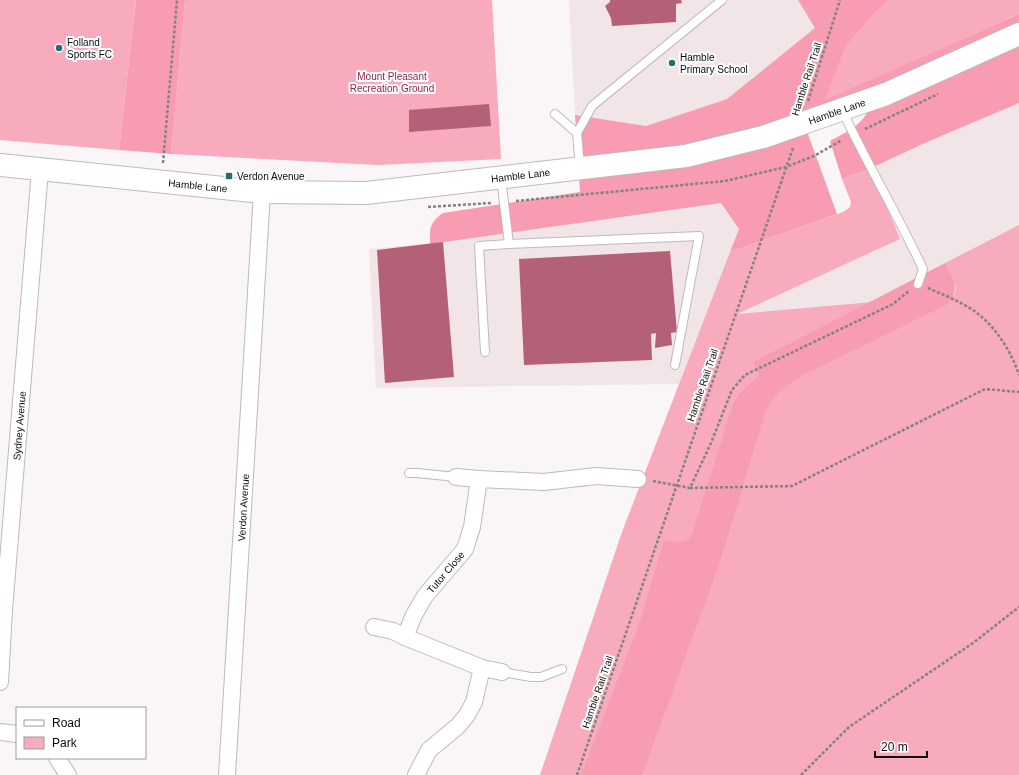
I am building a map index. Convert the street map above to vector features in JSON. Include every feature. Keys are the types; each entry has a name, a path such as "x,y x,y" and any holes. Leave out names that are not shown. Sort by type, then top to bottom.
{"main road":[{"name":"Hamble Lane","path":"0,165 262,192 366,193 686,156 763,137 886,94 1019,34"}],"street":[{"name":"Sydney Avenue","path":"0,682 2,610 40,170"},
{"name":"Verdon Avenue","path":"226,775 262,192"},
{"path":"456,477 544,482 596,476 638,479"},
{"name":"Tutor Close","path":"405,637 414,615 425,596 465,549 472,527 479,479"},
{"path":"374,627 393,631 482,668 502,672"},
{"path":"416,775 429,750 458,726 467,716 474,702 482,668"},
{"path":"0,732 16,734"},
{"path":"58,759 68,775"}],"lane":[{"path":"580,168 577,133 592,106 722,0"},
{"path":"842,110 923,269 918,284"},
{"path":"554,114 577,133"},
{"path":"501,177 509,244"},
{"path":"485,352 479,246 699,236 676,365"},
{"path":"409,474 416,473 456,477"},
{"path":"502,672 531,677 541,677 562,670"}],"path":[{"path":"162,165 177,0"},
{"name":"Hamble Rail Trail","path":"577,775 786,168 840,0"},
{"path":"786,168 814,156 853,134 944,91"},
{"path":"690,488 732,390 745,375 893,304 918,284 968,307 983,318 997,333 1014,362 1019,375"},
{"path":"638,479 690,488 792,486 985,389 1019,392"},
{"path":"801,775 849,727 973,643 1019,607"}],"shaded area":[{"path":"136,0 185,0 171,154 119,150"},
{"name":"Hamble Primary School","path":"569,0 798,0 816,28 727,99 646,126 575,115"},
{"path":"798,0 889,0 875,13 846,46 825,100 1019,14 1019,103 927,142 871,168 842,179 830,141 859,123 867,113 869,107 805,122 837,214 730,252 739,229 721,203 430,244 431,226 443,213 580,192 575,115 646,126 727,99 815,28"},
{"path":"1019,103 1019,225 754,362 736,314 900,239 869,167"},
{"path":"722,203 739,229 679,384 376,388 369,249 443,242"},
{"path":"945,263 953,279 955,288 952,298 948,304 803,375 786,387 773,399 765,412 720,562 642,775 581,775 640,622 664,541 685,542 691,537 733,404 740,393 759,376 754,362"}],"green space":[{"name":"Folland Sports FC","path":"0,0 136,0 119,150 0,140"},
{"name":"Mount Pleasant Recreation Ground","path":"185,0 492,0 501,159 378,165 171,154"},
{"path":"889,0 1019,0 1019,14 824,101 846,46 875,13"},
{"path":"871,168 900,239 737,314 954,295 956,288 945,263 1019,225 1019,775 540,775 622,532 730,252 843,212 850,207 851,202 842,179"}],"building":[{"path":"610,0 681,0 682,3 676,4 676,22 612,26 611,18 605,6 610,2"},
{"path":"489,104 491,126 409,132 409,110"},
{"path":"443,242 454,377 385,383 377,250"},
{"path":"670,251 677,332 671,333 672,345 655,348 656,333 651,334 652,360 524,365 519,259"}],"place":[{"name":"Folland Sports FC","path":"59,48"},
{"name":"Hamble Primary School","path":"672,63"},
{"name":"Verdon Avenue","path":"229,176"}]}
